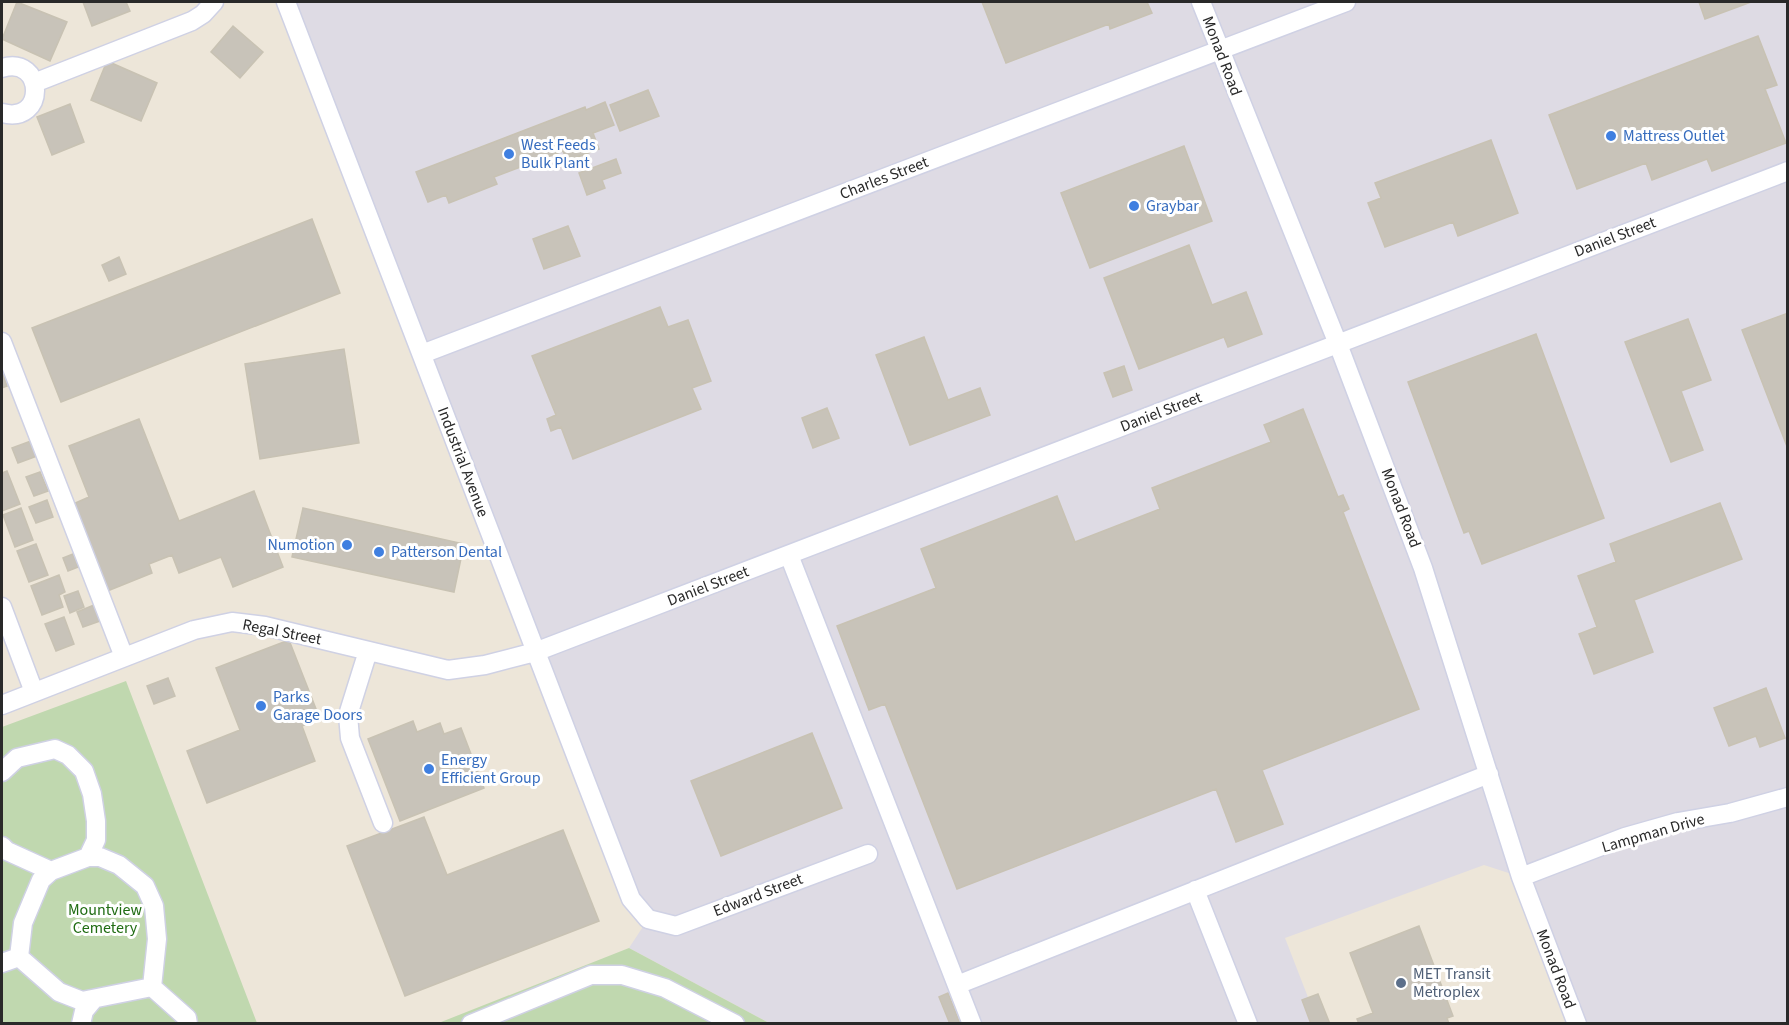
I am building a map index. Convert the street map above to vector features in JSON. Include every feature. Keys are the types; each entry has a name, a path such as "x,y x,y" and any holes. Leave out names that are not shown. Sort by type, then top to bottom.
{"street":[{"path":"34,83 192,21 203,14 214,2"},
{"name":"Industrial Avenue","path":"286,2 632,899 648,919"},
{"name":"Monad Road","path":"1201,2 1338,344 1423,568 1521,877 1577,1023"},
{"name":"Charles Street","path":"422,354 1346,2"},
{"path":"2,68 12,66 27,71 34,83 35,92 30,106 16,114 2,113"},
{"name":"Daniel Street","path":"535,652 1788,171"},
{"path":"2,342 124,657"},
{"path":"789,555 972,1023"},
{"path":"2,607 34,692"},
{"name":"Regal Street","path":"2,705 194,630 232,622 265,626 447,670 485,665 535,652"},
{"path":"368,651 348,715 350,738 383,823"},
{"path":"2,772 17,758 55,749 68,755 84,771 92,794 96,840 88,857"},
{"path":"957,985 1489,774"},
{"name":"Lampman Drive","path":"1521,877 1625,837 1678,822 1731,813 1788,796"},
{"path":"2,846 7,851 51,871"},
{"name":"Edward Street","path":"648,919 676,926 868,854"},
{"path":"19,957 23,923 40,880 51,871 88,857 100,857 119,865 145,886 154,906 157,939 152,987"},
{"path":"1195,890 1248,1023"},
{"path":"19,957 59,992 82,1001 152,987"},
{"path":"2,963 19,957"},
{"path":"471,1023 591,975 622,975 665,988 735,1023"},
{"path":"152,987 187,1018 188,1023"},
{"path":"81,1023 84,1011 94,999"}],"shaded area":[{"path":"285,2 1787,2 1787,1023 1577,1023 1521,877 1484,865 1285,938 1318,1023 769,1023 629,948 648,919"}],"green space":[{"name":"Mountview Cemetery","path":"126,681 257,1023 2,1024 2,727"},
{"path":"629,948 769,1023 436,1024"}],"building":[{"path":"17,2 67,22 50,61 2,39"},
{"path":"83,2 126,2 130,11 92,26"},
{"path":"982,2 1147,2 1152,13 1110,29 1109,24 1006,63"},
{"path":"1699,2 1751,2 1705,19"},
{"path":"233,26 263,52 240,78 211,52"},
{"path":"1758,36 1777,85 1765,89 1786,143 1712,171 1707,159 1652,180 1646,163 1577,189 1549,115"},
{"path":"107,61 157,83 141,121 91,100"},
{"path":"648,90 659,116 620,131 610,105"},
{"path":"605,102 614,125 593,133 599,149 567,161 563,151 494,177 497,184 449,203 446,195 428,202 416,172 585,107 586,110"},
{"path":"70,104 84,142 52,155 37,117"},
{"path":"1491,140 1518,213 1458,236 1453,222 1385,247 1368,203 1381,198 1375,183"},
{"path":"1184,146 1212,221 1090,268 1061,193"},
{"path":"616,159 621,173 602,180 605,188 587,195 579,173"},
{"path":"312,219 340,293 61,402 32,328"},
{"path":"568,226 580,256 544,269 533,239"},
{"path":"1189,245 1212,305 1246,292 1262,334 1228,347 1224,337 1139,369 1104,278"},
{"path":"119,257 126,274 109,281 102,265"},
{"path":"660,307 668,327 688,320 711,381 692,388 701,409 573,459 561,427 551,431 547,419 556,415 532,356"},
{"path":"1788,313 1788,449 1742,330"},
{"path":"1688,319 1711,380 1681,391 1703,450 1671,462 1625,342"},
{"path":"1536,334 1604,518 1482,564 1469,531 1464,533 1408,382"},
{"path":"924,337 948,400 980,388 990,415 910,445 876,355"},
{"path":"344,349 359,443 260,459 245,364"},
{"path":"1124,366 1132,390 1113,397 1104,373"},
{"path":"2,370 7,386 2,388"},
{"path":"827,408 839,438 813,448 802,418"},
{"path":"1303,409 1338,497 1343,495 1349,509 1343,512 1419,709 1262,770 1283,824 1236,842 1216,789 957,889 885,704 869,710 837,626 936,588 921,549 1057,496 1075,542 1160,509 1152,488 1271,442 1264,425"},
{"path":"139,419 179,521 254,491 283,567 233,587 221,557 179,573 172,555 149,564 152,573 105,592 71,505 89,497 69,446"},
{"path":"31,441 37,456 18,463 12,448"},
{"path":"7,471 20,504 2,511 2,473"},
{"path":"40,472 48,491 34,496 26,477"},
{"path":"47,500 53,517 36,523 29,507"},
{"path":"1720,503 1742,559 1634,600 1653,652 1594,674 1579,634 1597,627 1578,576 1616,562 1610,544"},
{"path":"21,508 33,540 15,547 3,515"},
{"path":"303,508 464,544 454,592 292,557"},
{"path":"36,544 48,575 29,582 17,551"},
{"path":"73,554 78,567 68,571 63,558"},
{"path":"59,575 65,592 59,595 63,607 42,615 31,586"},
{"path":"78,591 84,607 70,613 64,596"},
{"path":"94,605 100,621 83,627 77,612"},
{"path":"64,617 74,644 56,651 45,624"},
{"path":"289,640 320,719 302,726 315,761 207,803 187,751 240,730 216,668"},
{"path":"168,678 175,696 154,704 147,686"},
{"path":"1766,688 1785,738 1760,747 1756,736 1729,746 1714,708"},
{"path":"413,721 417,732 440,723 444,734 461,728 484,788 400,821 368,739"},
{"path":"812,733 842,808 721,856 691,781"},
{"path":"424,817 447,875 563,830 599,921 405,996 347,846"},
{"name":"MET Transit Metroplex","path":"1419,926 1453,1016 1447,1018 1449,1024 1359,1024 1357,1019 1373,1013 1350,953"},
{"path":"948,993 960,1024 950,1024 939,997"},
{"path":"1318,994 1330,1024 1311,1024 1302,1000"}],"place":[{"name":"Mattress Outlet","path":"1611,136"},
{"name":"West Feeds Bulk Plant","path":"509,154"},
{"name":"Graybar","path":"1134,206"},
{"name":"Numotion","path":"347,545"},
{"name":"Patterson Dental","path":"379,552"},
{"name":"Parks Garage Doors","path":"261,706"},
{"name":"Energy Efficient Group","path":"429,769"},
{"name":"MET Transit Metroplex","path":"1401,983"}]}
